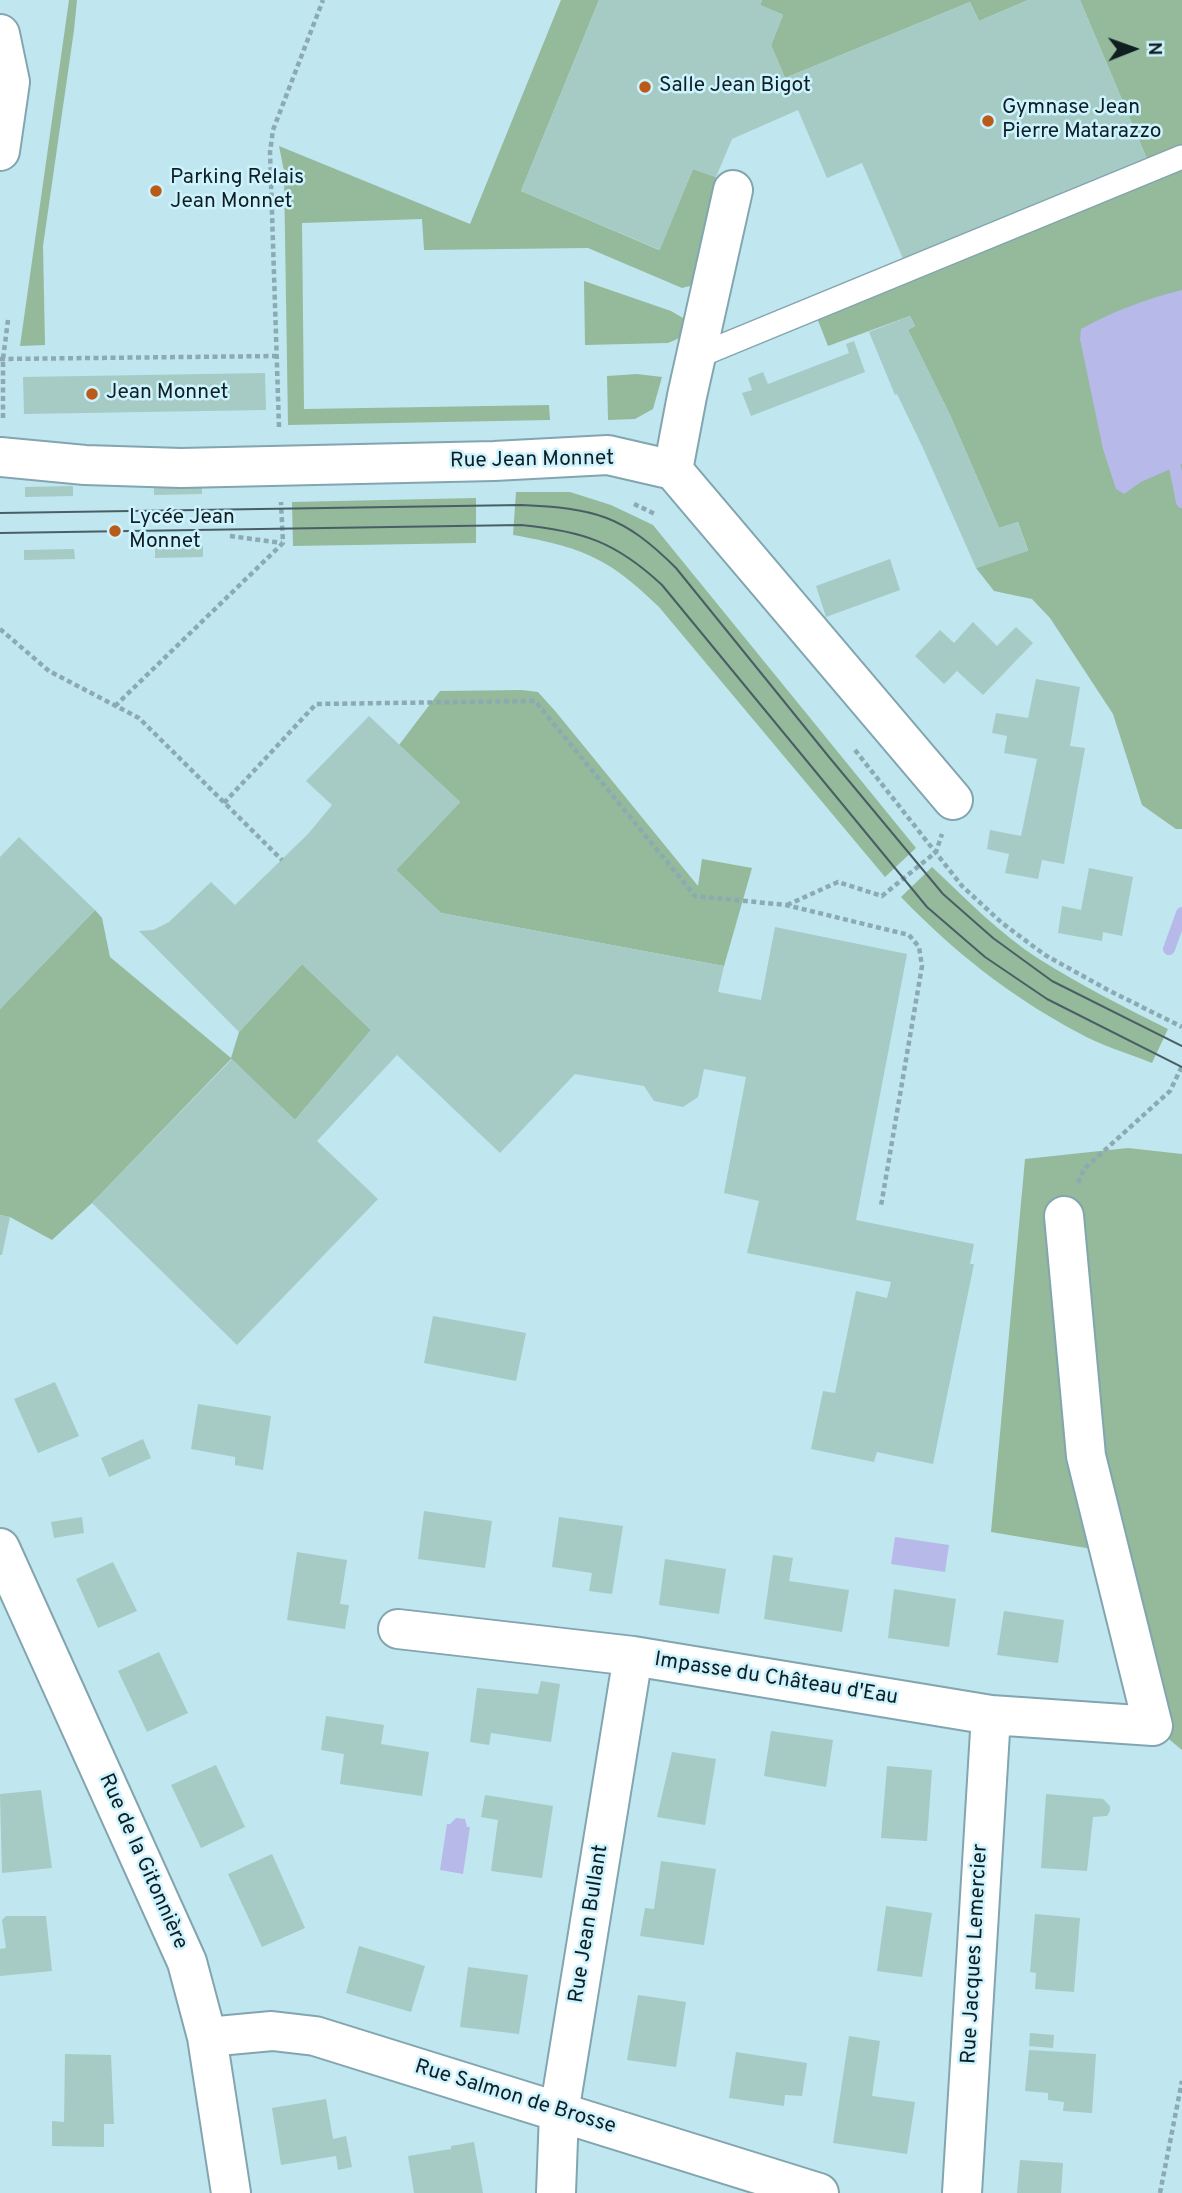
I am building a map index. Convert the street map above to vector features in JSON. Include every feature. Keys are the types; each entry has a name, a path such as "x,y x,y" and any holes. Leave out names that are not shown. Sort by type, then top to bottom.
{"street":[{"path":"0,34 10,82 0,151"},
{"path":"733,190 673,470 953,800"},
{"name":"Rue Jean Monnet","path":"0,457 85,465 181,468 494,461 608,455 673,470"},
{"name":"Impasse du Château d'Eau","path":"398,1629 633,1656 991,1714 1153,1726 1086,1456 1064,1216"},
{"name":"Rue de la Gitonnière","path":"0,1548 187,1962 207,2037 231,2193"},
{"name":"Rue Jean Bullant","path":"556,2193 559,2112 633,1656"},
{"name":"Rue Jacques Lemercier","path":"962,2193 991,1714"},
{"name":"Rue Salmon de Brosse","path":"207,2037 272,2031 315,2036 819,2193"}],"lane":[{"path":"698,356 1182,158"}],"path":[{"path":"115,706 283,543 271,152 273,130 323,0"},
{"path":"0,425 2,359 8,320"},
{"path":"2,359 278,356"},
{"path":"627,501 653,511 661,520"},
{"path":"230,536 283,543"},
{"path":"0,629 49,671 139,718 282,860"},
{"path":"224,803 316,704 535,701 695,896 786,905 909,935 919,947 922,966 881,1206"},
{"path":"850,744 962,886 1002,923 1045,955 1182,1027"},
{"path":"786,905 838,882 882,896 936,852 953,800"},
{"path":"1064,1216 1084,1169 1170,1091 1182,1066"},
{"path":"1160,2193 1182,2081"}],"green space":[{"path":"69,0 77,0 74,30 43,246 45,345 20,346"},
{"path":"561,0 599,0 521,191 659,250 693,169 716,177 701,274 694,285 682,288 588,248 424,250 422,219 302,223 304,409 549,405 550,420 288,425 284,171 279,146 470,224"},
{"path":"762,0 1028,0 979,21 970,2 785,78 771,45 783,15 760,5"},
{"path":"1080,0 1182,0 1182,829 1176,829 1142,805 1113,714 1050,618 1032,599 994,591 976,568 1028,550 1018,522 999,528 950,415 908,330 915,326 910,316 828,346 815,313 1147,159"},
{"path":"584,281 671,311 683,318 687,329 682,337 668,343 585,345"},
{"path":"637,374 662,377 653,409 635,419 608,420 607,376"},
{"path":"516,492 570,492 611,505 653,525 916,848 885,877 659,607 641,590 593,557 558,544 513,535"},
{"path":"476,498 476,543 293,546 292,502"},
{"path":"440,691 538,692 556,712 698,886 702,859 752,868 724,966 441,913 396,870 460,802 399,745"},
{"path":"932,867 984,916 1025,949 1086,987 1168,1029 1152,1063 1095,1041 1052,1018 984,972 941,936 901,897"},
{"path":"95,910 102,918 110,957 231,1058 239,1032 302,964 371,1030 295,1120 231,1059 92,1203 52,1240 10,1217 0,1215 0,1009"},
{"path":"1128,1148 1182,1154 1182,1750 1153,1726 1092,1549 991,1532 1025,1159"}],"water":[{"path":"1182,290 1182,464 1141,482 1124,494 1116,489 1103,449 1080,339 1081,329 1130,306"},
{"path":"895,1537 949,1545 945,1572 891,1564"},
{"path":"456,1818 465,1819 467,1827 470,1827 463,1874 440,1870 447,1824"}],"building":[{"path":"599,0 762,0 760,5 783,15 771,45 785,78 970,2 979,21 1028,0 1080,0 1147,159 904,261 862,163 827,178 798,110 732,139 716,177 693,169 660,250 521,191"},
{"path":"910,316 915,326 908,330 950,415 999,528 1018,522 1028,551 976,568 923,448 897,394 895,395 869,332"},
{"path":"854,341 865,372 751,416 742,393 752,390 748,378 763,372 768,384 849,353 846,344"},
{"path":"265,373 266,410 24,414 23,377"},
{"path":"202,483 202,494 154,495 154,484"},
{"path":"73,486 73,496 25,497 25,487"},
{"path":"203,546 203,557 155,558 155,547"},
{"path":"74,549 75,559 24,560 24,550"},
{"path":"890,559 900,590 826,617 816,586"},
{"path":"973,622 997,646 1016,627 1033,643 983,695 957,671 944,684 915,656 940,630 954,643"},
{"path":"1036,679 1080,687 1070,746 1085,748 1064,864 1042,860 1038,879 1005,873 1009,854 987,849 990,830 1021,836 1037,759 1004,753 1007,736 992,733 996,713 1028,718"},
{"path":"369,716 460,802 396,870 441,913 724,966 718,992 761,1000 775,927 907,954 856,1220 974,1244 970,1264 974,1264 933,1464 877,1452 874,1462 811,1449 823,1391 835,1393 856,1291 887,1298 891,1282 747,1253 759,1201 724,1193 746,1077 704,1069 698,1097 683,1107 654,1101 644,1086 575,1074 500,1153 397,1055 317,1141 378,1199 237,1345 92,1203 232,1059 295,1120 371,1030 302,964 239,1032 139,931 153,930 169,922 211,882 235,905 308,834 332,805 306,781"},
{"path":"19,837 95,910 0,1009 0,857"},
{"path":"1089,868 1133,877 1122,936 1103,932 1102,941 1058,933 1062,906 1081,910"},
{"path":"0,1215 10,1217 2,1255 0,1255"},
{"path":"433,1316 526,1333 516,1381 424,1363"},
{"path":"55,1382 79,1436 38,1453 14,1399"},
{"path":"198,1404 271,1416 263,1470 235,1465 235,1457 191,1449"},
{"path":"143,1439 151,1458 109,1477 101,1458"},
{"path":"424,1511 492,1521 485,1568 418,1559"},
{"path":"82,1517 84,1533 54,1538 51,1522"},
{"path":"559,1517 623,1526 612,1594 589,1591 592,1573 552,1567"},
{"path":"297,1552 347,1560 340,1604 349,1605 345,1629 287,1620"},
{"path":"773,1555 793,1558 789,1581 849,1590 842,1632 764,1619"},
{"path":"665,1559 726,1569 719,1614 659,1605"},
{"path":"113,1562 137,1611 98,1628 76,1579"},
{"path":"894,1589 956,1599 949,1647 888,1638"},
{"path":"1004,1611 1064,1620 1058,1663 997,1655"},
{"path":"159,1652 188,1713 147,1732 118,1671"},
{"path":"541,1681 560,1684 551,1742 491,1733 489,1745 470,1742 477,1688 538,1694"},
{"path":"326,1716 384,1725 381,1744 429,1752 422,1796 340,1784 344,1754 321,1750"},
{"path":"771,1731 833,1740 826,1787 764,1776"},
{"path":"672,1752 716,1759 705,1825 657,1817"},
{"path":"216,1765 245,1827 201,1848 171,1785"},
{"path":"887,1766 932,1770 927,1841 881,1838"},
{"path":"41,1790 52,1868 2,1873 0,1794"},
{"path":"1046,1794 1103,1799 1110,1806 1107,1816 1093,1817 1087,1871 1041,1868"},
{"path":"485,1795 553,1806 542,1878 491,1871 498,1820 481,1817"},
{"path":"272,1854 305,1928 262,1947 228,1874"},
{"path":"661,1861 716,1869 704,1945 640,1936 645,1908 654,1909"},
{"path":"886,1906 932,1913 922,1977 877,1971"},
{"path":"1035,1914 1080,1918 1074,1992 1035,1989 1036,1973 1030,1972"},
{"path":"6,1916 46,1916 52,1971 0,1976 0,1949 6,1948 2,1920"},
{"path":"359,1946 425,1966 411,2012 346,1993"},
{"path":"468,1967 528,1975 519,2034 460,2027"},
{"path":"638,1995 686,2002 676,2067 627,2060"},
{"path":"1030,2033 1054,2035 1053,2048 1029,2046"},
{"path":"849,2036 880,2041 872,2096 915,2102 907,2154 833,2143"},
{"path":"1029,2050 1096,2054 1092,2113 1063,2111 1064,2102 1048,2100 1048,2093 1025,2091"},
{"path":"736,2052 807,2063 802,2096 785,2095 784,2106 729,2098"},
{"path":"65,2054 111,2055 114,2124 104,2124 104,2147 52,2146 52,2121 64,2122"},
{"path":"326,2099 333,2139 346,2136 352,2167 338,2170 336,2156 281,2165 272,2108"},
{"path":"474,2142 483,2193 414,2193 408,2156"},
{"path":"1020,2160 1063,2163 1061,2193 1017,2193"}],"waterway":[{"path":"1175,467 1182,502"},
{"path":"1169,949 1182,913"}],"tram line":[{"path":"0,513 521,505 569,509 606,518 640,536 676,568 943,894 993,938 1052,981 1182,1046"},
{"path":"0,533 521,525 563,531 598,541 629,558 662,585 927,907 985,957 1047,999 1182,1067"}],"place":[{"name":"Salle Jean Bigot","path":"645,87"},
{"name":"Gymnase Jean Pierre Matarazzo","path":"988,121"},
{"name":"Parking Relais Jean Monnet","path":"156,191"},
{"name":"Jean Monnet","path":"92,394"},
{"name":"Lycée Jean Monnet","path":"115,531"}]}
